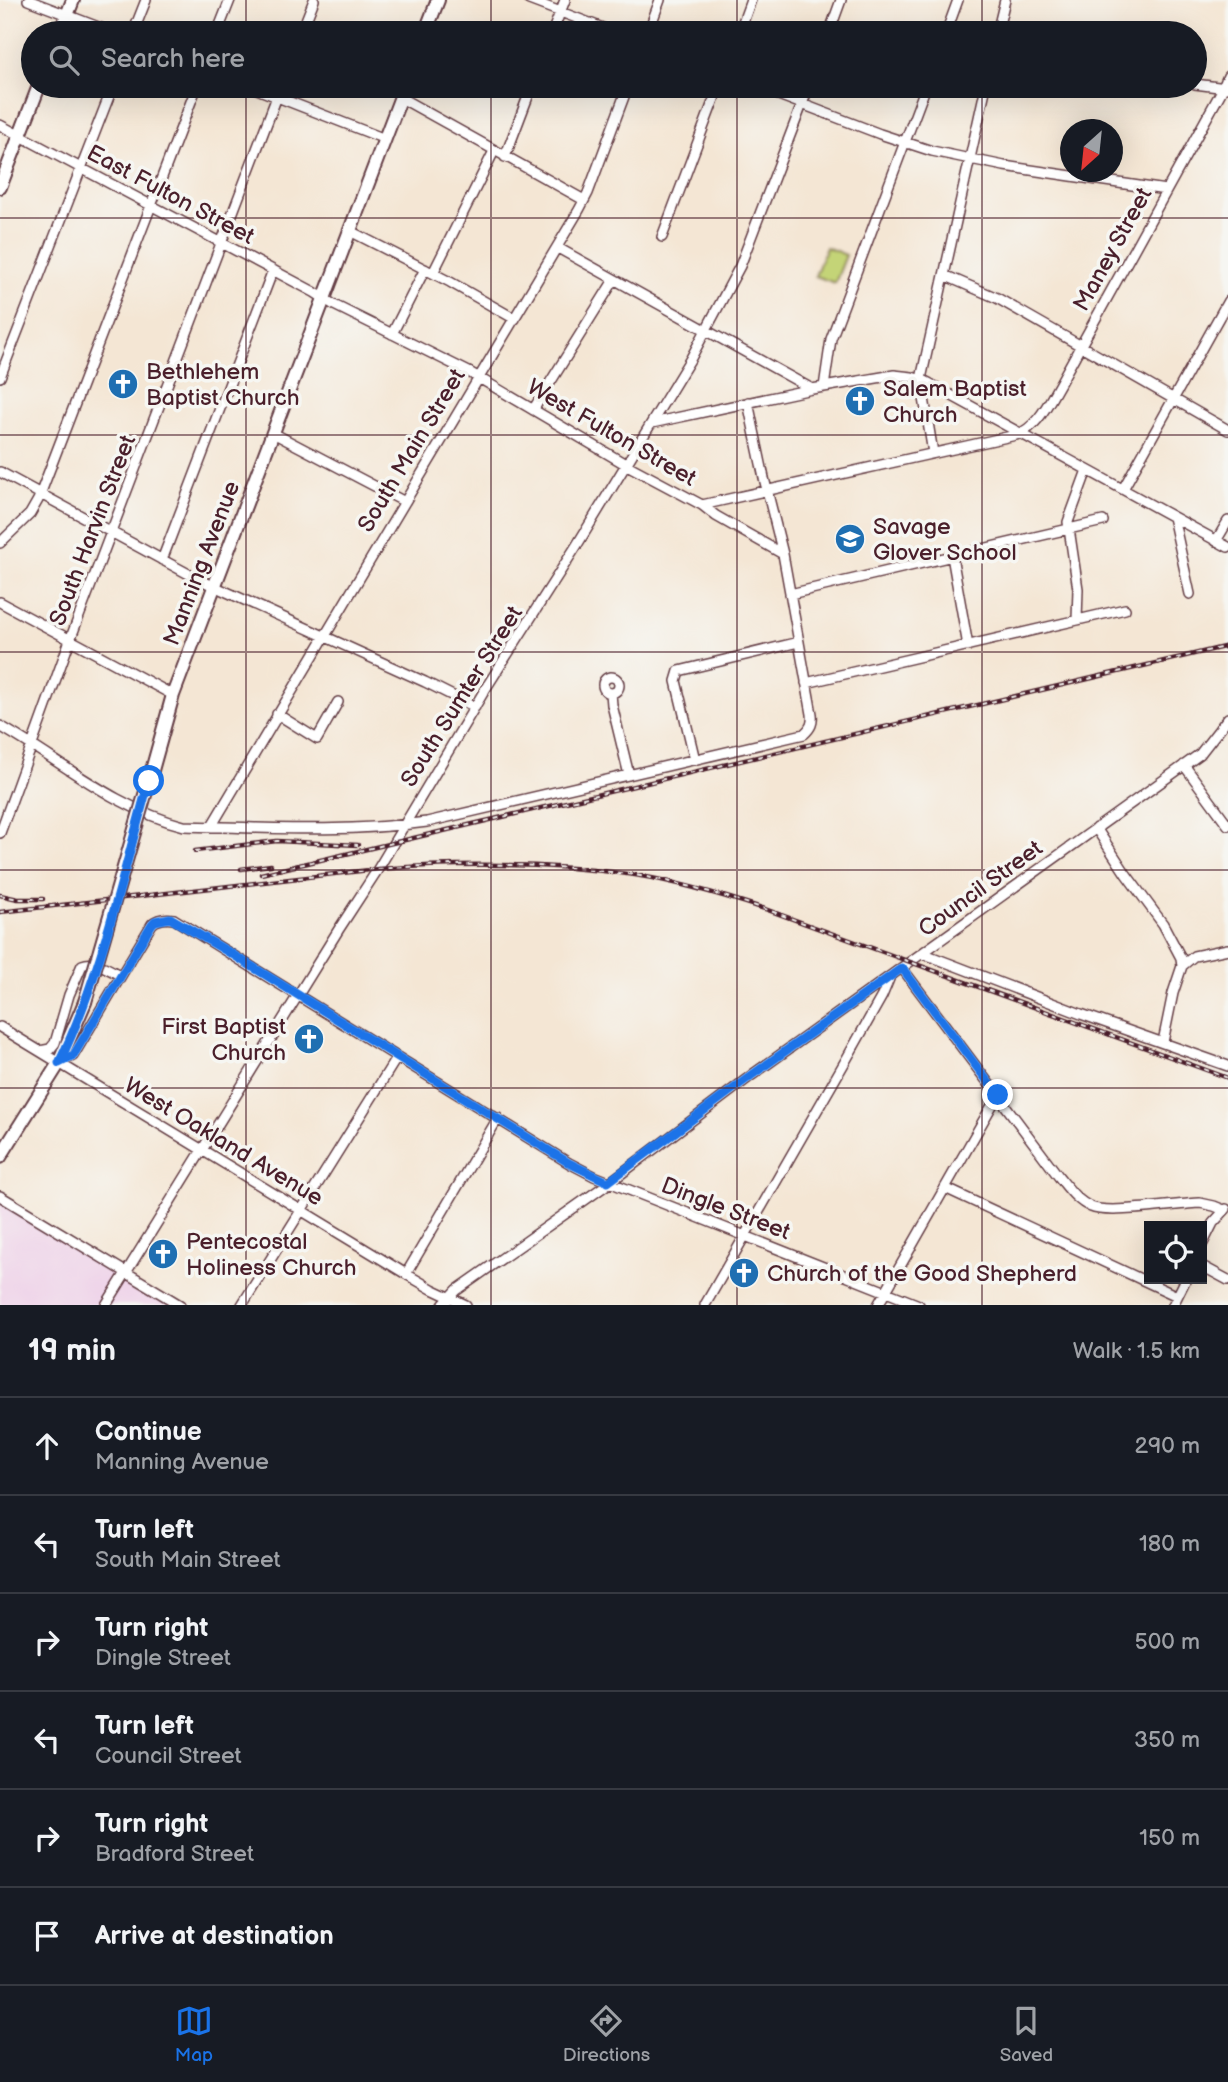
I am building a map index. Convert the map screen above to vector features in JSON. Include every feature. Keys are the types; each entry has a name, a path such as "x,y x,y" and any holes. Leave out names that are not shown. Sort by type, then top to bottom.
{"main road":[{"path":"65,21 73,0"},
{"path":"430,21 438,0"},
{"path":"0,187 34,98"},
{"name":"Manning Avenue","path":"59,1063 85,1002 173,695 401,98"},
{"path":"0,1157 59,1063"}],"street":[{"path":"28,0 83,21"},
{"path":"138,21 146,0"},
{"path":"222,21 230,0"},
{"path":"306,21 314,0"},
{"path":"529,0 584,21"},
{"path":"557,21 565,0"},
{"path":"652,21 660,0"},
{"path":"743,21 751,0"},
{"path":"833,21 841,0"},
{"path":"950,21 958,0"},
{"path":"1000,21 1005,0"},
{"name":"Maney Street","path":"1020,433 1039,417 1226,88 1228,76"},
{"path":"1207,85 1226,88"},
{"path":"0,377 108,98"},
{"path":"0,543 30,514 40,494 192,98"},
{"name":"South Harvin Street","path":"0,833 277,98"},
{"path":"280,98 385,139"},
{"path":"412,98 494,151 584,200"},
{"path":"505,157 527,98"},
{"name":"South Main Street","path":"211,827 558,248 584,200 623,98"},
{"path":"662,237 714,98"},
{"path":"786,98 905,142 970,160 1166,190"},
{"name":"South Sumter Street","path":"106,1305 653,423 740,266 804,98"},
{"path":"824,387 831,339 922,98"},
{"path":"933,453 924,398 925,381 944,275 983,98"},
{"name":"East Fulton Street","path":"0,125 324,299"},
{"path":"392,334 494,151"},
{"path":"350,231 515,319"},
{"path":"558,248 812,389"},
{"path":"162,560 273,270"},
{"path":"944,275 986,293 1228,430"},
{"path":"533,410 614,280"},
{"name":"West Fulton Street","path":"324,299 479,378 627,465 702,505 1020,433"},
{"path":"1122,489 1228,301"},
{"path":"653,423 812,389 894,375 925,381 1228,547"},
{"path":"0,726 124,802 184,826 309,829 402,827 695,760 808,731 812,720 783,554 748,402"},
{"path":"273,433 405,502"},
{"path":"1077,620 1078,589 1068,522 1087,470"},
{"path":"0,472 214,587 475,707"},
{"path":"702,505 716,516 783,554"},
{"path":"1173,517 1190,594"},
{"path":"789,594 1103,521"},
{"path":"1216,541 1228,521"},
{"path":"951,556 968,646"},
{"path":"0,602 173,695"},
{"path":"806,684 1125,610"},
{"path":"695,760 676,681 679,671 799,642"},
{"path":"611,693 629,775"},
{"path":"277,714 317,739 338,702"},
{"name":"Council Street","path":"446,1301 741,1083 1184,765 1205,749 1228,718"},
{"path":"1184,765 1228,825"},
{"path":"1096,828 1172,937 1181,958 1182,966 1173,993 1163,1042"},
{"name":"Dingle Street","path":"121,976 152,924 165,918 174,919 569,1163 608,1182 919,1305"},
{"path":"1182,966 1194,956 1228,949"},
{"path":"922,953 1081,1014 1228,1066"},
{"path":"40,1051 50,1049 55,1043 69,995 82,965 90,962 121,976 73,1056 59,1063"},
{"path":"902,968 1077,1198 1090,1207 1102,1210 1199,1203 1226,1209 1213,1223 1207,1235"},
{"path":"705,1305 882,996 889,977"},
{"name":"West Oakland Avenue","path":"0,1027 446,1301 466,1305"},
{"path":"242,1305 397,1056"},
{"path":"878,1305 998,1095"},
{"path":"406,1274 498,1118"},
{"path":"945,1188 1175,1301 1184,1284"},
{"path":"0,1196 180,1305"},
{"path":"1207,1269 1228,1280"}],"shaded area":[{"path":"0,1200 172,1305 0,1305"}],"green space":[{"path":"826,247 846,255 835,283 815,276"}],"railway":[{"path":"261,874 1228,646"},
{"path":"195,851 277,841 358,845"},
{"path":"241,869 271,865"},
{"path":"0,912 410,867 539,866 635,875 700,889 765,909 1228,1078"},
{"path":"0,895 18,899 43,899"}],"place":[{"name":"Bethlehem Baptist Church","path":"123,384"},
{"name":"Salem Baptist Church","path":"860,401"},
{"name":"Savage Glover School","path":"850,539"},
{"name":"First Baptist Church","path":"309,1039"},
{"name":"Pentecostal Holiness Church","path":"163,1254"},
{"name":"Church of the Good Shepherd","path":"744,1273"}],"route":[{"path":"149,781 95,972 75,1029 59,1063 73,1056 152,924 170,918 569,1163 608,1182 902,968 998,1095"}]}
